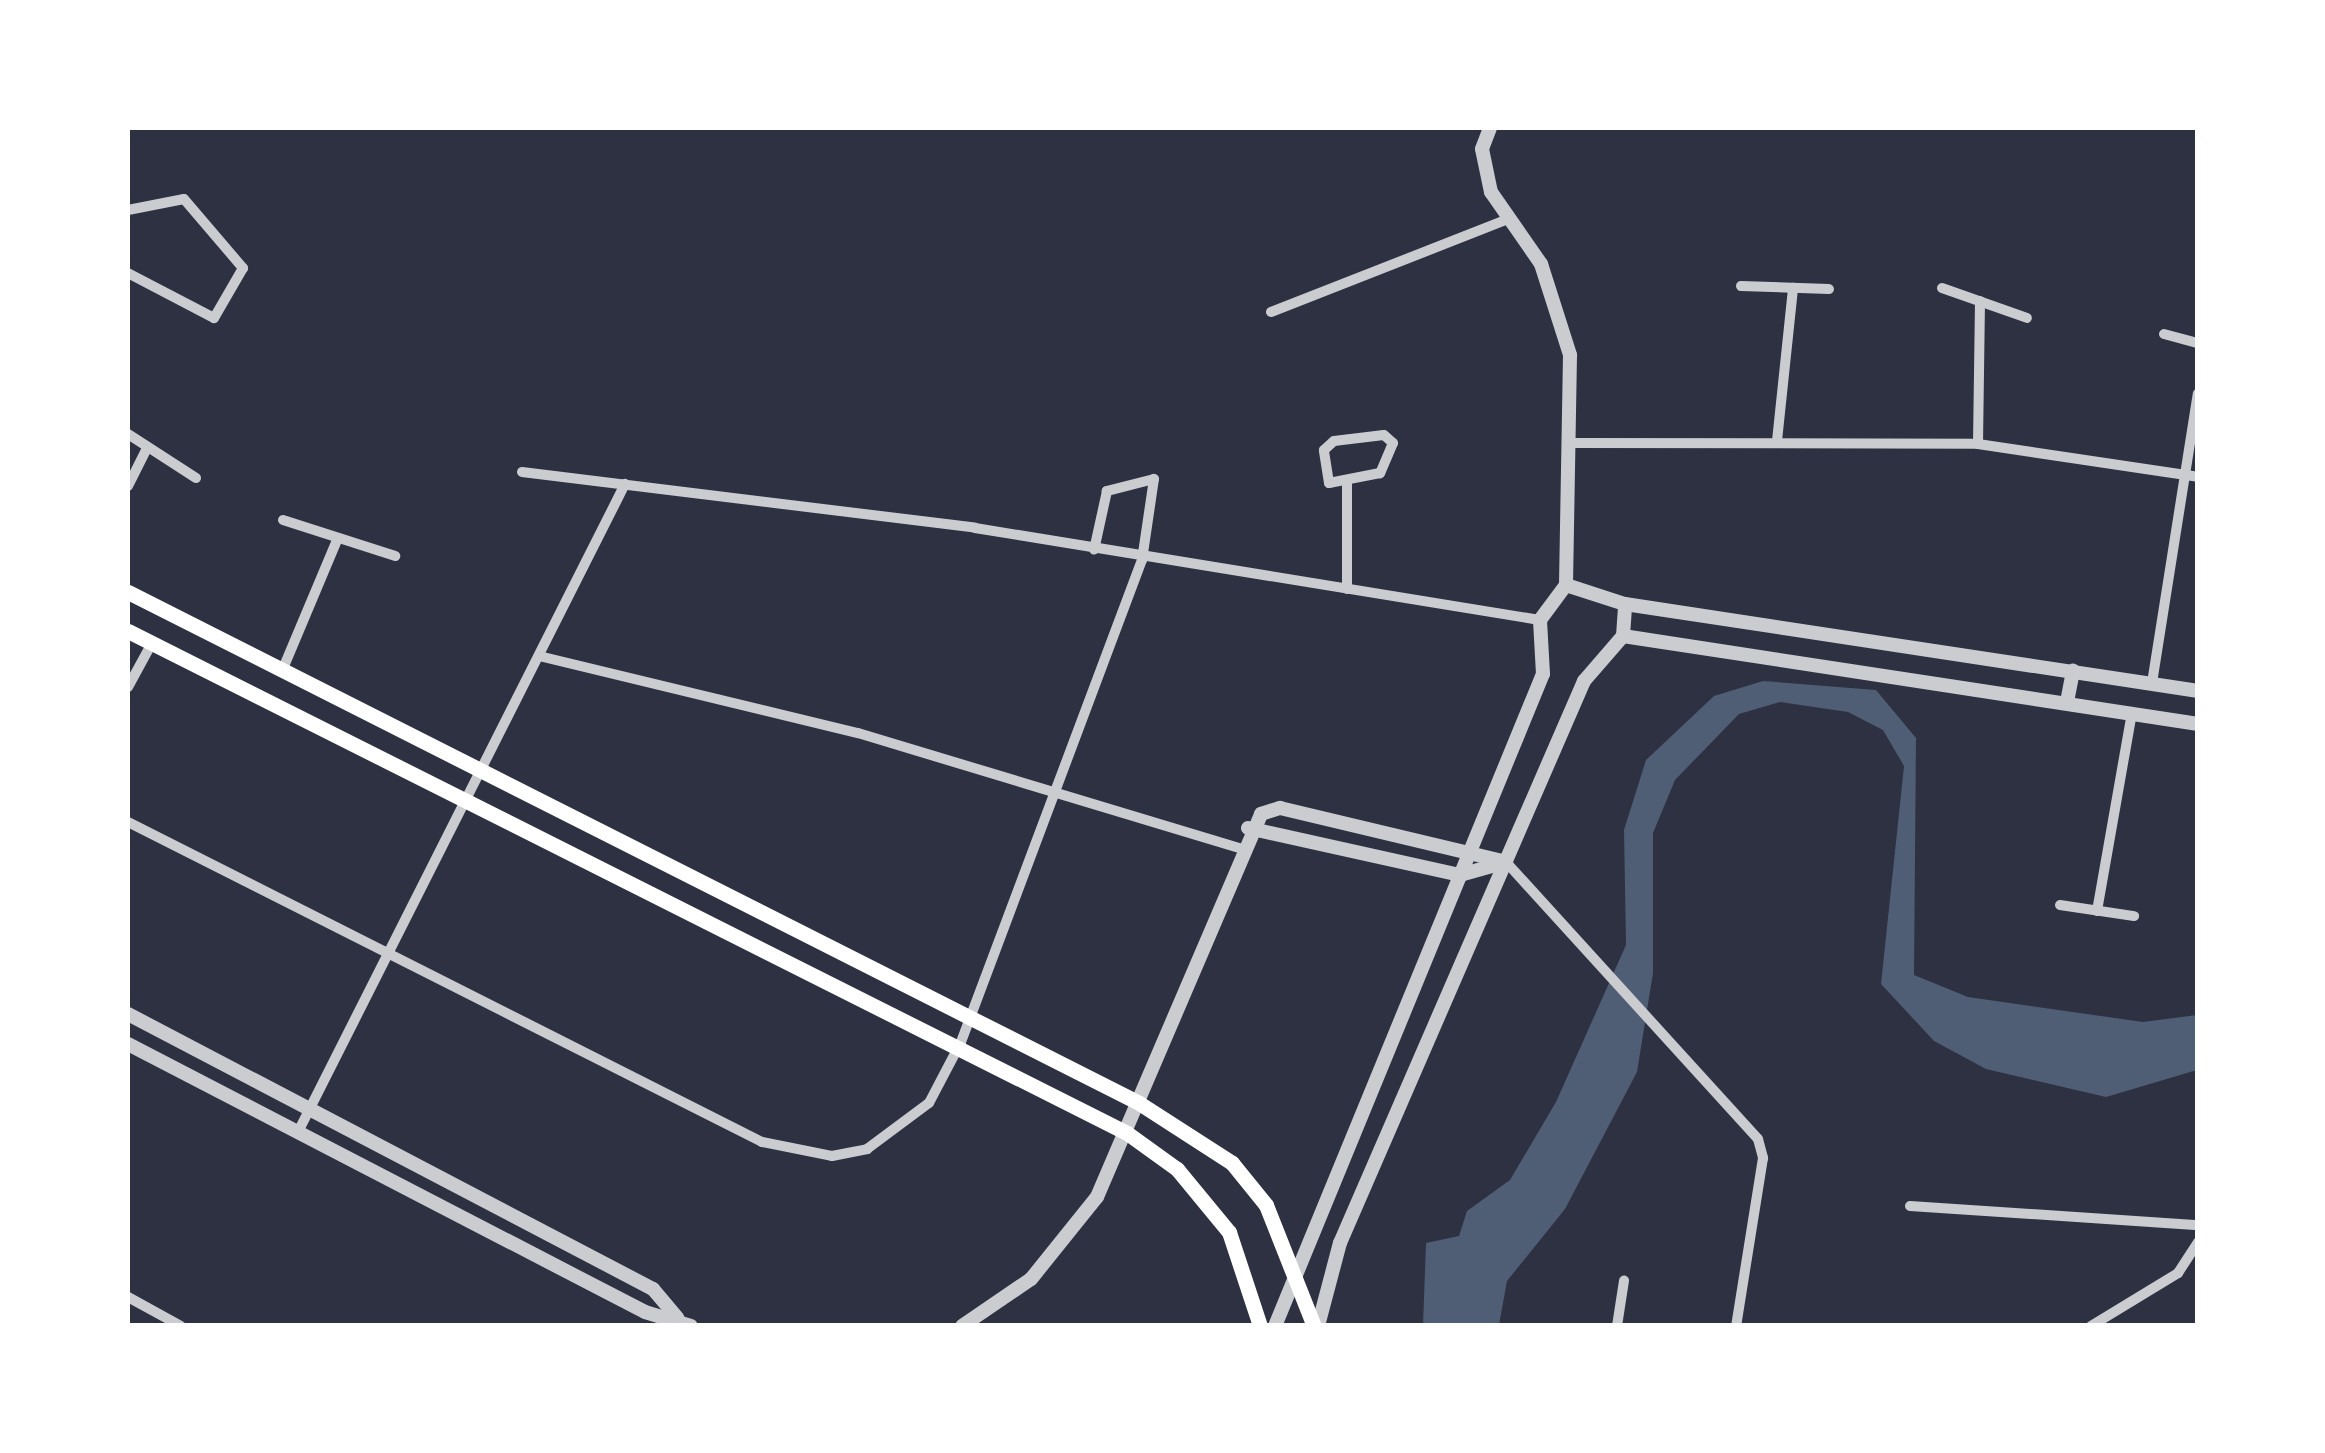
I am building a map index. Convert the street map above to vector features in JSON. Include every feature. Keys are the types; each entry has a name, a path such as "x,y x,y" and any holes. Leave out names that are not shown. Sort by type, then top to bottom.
{"main road":[{"path":"128,592 477,775 972,1012 1139,1104 1232,1163 1266,1204 1316,1326"},
{"path":"128,631 464,808 961,1042 1127,1133 1177,1169 1229,1232 1260,1326"}],"street":[{"path":"1276,1326 1543,674 1540,620 1566,585 1571,443 1559,307 1484,169 1490,128"},
{"path":"128,210 184,199 243,268 214,318 128,273"},
{"path":"1271,312 1508,219"},
{"path":"1741,286 1830,289"},
{"path":"1777,441 1793,288"},
{"path":"1942,288 2026,318"},
{"path":"1978,444 1980,301"},
{"path":"2164,334 2198,343"},
{"path":"2152,682 2179,474 2198,394"},
{"path":"128,434 196,478"},
{"path":"1384,435 1390,464 1347,484 1329,483 1324,450 1384,435"},
{"path":"1571,443 1978,444 2198,477"},
{"path":"128,486 147,448"},
{"path":"522,472 1094,550 1540,620"},
{"path":"128,822 797,1152 832,1156 900,1132 929,1103 961,1042 1142,560 1154,479 1107,491 1094,550"},
{"path":"298,1132 625,484"},
{"path":"1347,484 1347,589"},
{"path":"283,520 395,556"},
{"path":"282,672 338,538"},
{"path":"1566,585 1624,604 2198,691"},
{"path":"1316,1326 1340,1243 1584,681 1622,636 1624,604"},
{"path":"1622,636 2198,724"},
{"path":"128,687 152,643"},
{"path":"538,656 858,733 1240,848"},
{"path":"2067,702 2073,671"},
{"path":"2097,910 2132,713"},
{"path":"962,1326 1031,1278 1064,1241 1127,1133 1248,828 1280,808 1506,862 1663,1044 1758,1140 1764,1158 1736,1326"},
{"path":"1248,828 1460,875 1506,862"},
{"path":"2060,905 2134,916"},
{"path":"128,1014 653,1289 684,1322"},
{"path":"128,1044 646,1312 684,1322"},
{"path":"1910,1206 2198,1226"},
{"path":"2092,1326 2178,1273 2198,1242"},
{"path":"1617,1326 1624,1281"},
{"path":"128,1297 181,1326"}],"water":[{"path":"1763,681 1876,690 1916,738 1914,975 1968,997 2143,1022 2197,1015 2197,1070 2106,1097 1986,1069 1934,1041 1881,984 1904,766 1883,730 1848,712 1780,702 1739,714 1675,780 1653,833 1653,973 1637,1072 1565,1209 1507,1281 1499,1325 1423,1325 1426,1243 1459,1236 1467,1211 1510,1180 1556,1102 1626,945 1624,830 1646,760 1714,696"}]}
